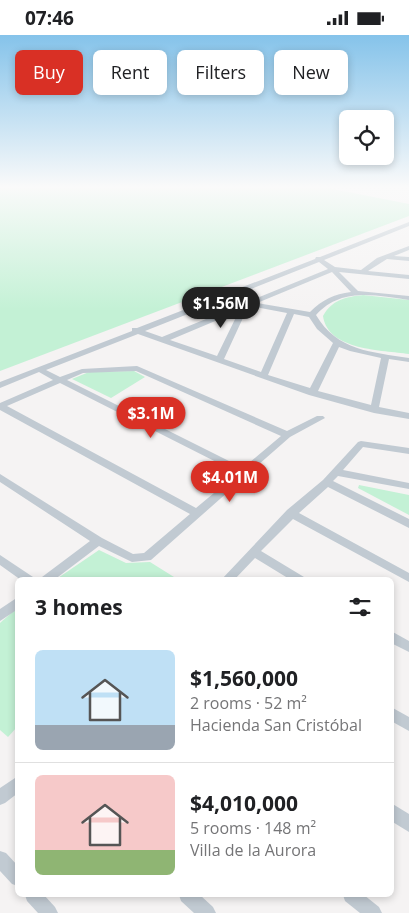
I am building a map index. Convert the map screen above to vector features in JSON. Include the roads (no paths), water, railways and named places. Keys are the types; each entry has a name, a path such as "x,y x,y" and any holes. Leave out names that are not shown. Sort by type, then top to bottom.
{"street":[{"path":"0,385 393,229"},
{"path":"364,271 369,265 409,248"},
{"path":"387,257 409,259"},
{"path":"318,258 333,269 356,293"},
{"path":"162,339 333,269 409,277"},
{"path":"246,305 292,311 314,311 331,300 356,293 409,298"},
{"path":"258,300 314,311"},
{"path":"219,360 246,305"},
{"path":"264,375 292,311"},
{"path":"314,311 322,333 337,343 386,356 409,359"},
{"path":"135,330 312,393 374,410 409,416"},
{"path":"312,393 337,343"},
{"path":"374,410 386,356"},
{"path":"51,365 64,381"},
{"path":"0,406 64,381 82,371 118,368 143,370 287,435"},
{"path":"40,369 246,473"},
{"path":"0,406 198,514"},
{"path":"0,477 98,541 132,558 147,557 246,473 287,435 320,418"},
{"path":"230,577 291,513 327,482 361,444 409,451"},
{"path":"336,471 409,486"},
{"path":"327,482 409,524"},
{"path":"291,513 409,578"},
{"path":"50,577 98,541"},
{"path":"254,552 295,577"},
{"path":"0,559 25,577"},
{"path":"0,616 15,604"},
{"path":"394,638 409,647"},
{"path":"394,715 409,725"},
{"path":"0,798 15,786"},
{"path":"394,813 409,824"},
{"path":"0,859 15,875"},
{"path":"35,897 49,913"},
{"path":"189,897 206,913"},
{"path":"353,897 373,913"}]}
